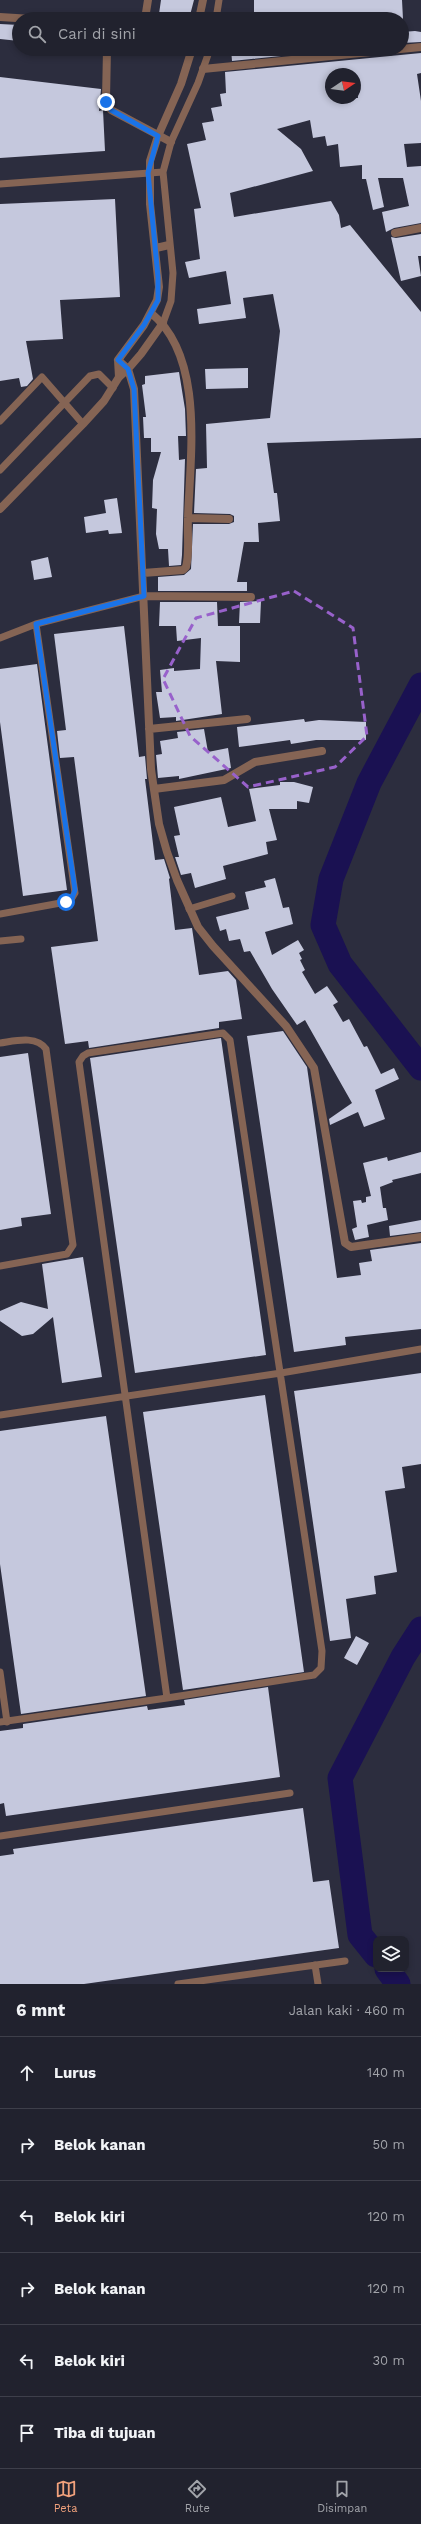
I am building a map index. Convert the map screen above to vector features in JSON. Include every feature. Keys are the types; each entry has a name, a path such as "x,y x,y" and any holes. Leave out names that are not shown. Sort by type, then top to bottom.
{"street":[{"path":"146,12 148,0"},
{"path":"200,12 203,0"},
{"path":"0,17 12,18"},
{"path":"409,48 421,47"},
{"path":"108,56 106,99 109,107 131,122 171,142"},
{"path":"119,377 118,360 151,313 158,300 159,289 156,248 148,173 158,136 181,84 190,56"},
{"path":"203,69 332,56"},
{"path":"396,233 421,228"},
{"path":"156,248 169,245"},
{"path":"144,574 185,568 191,460 186,382 176,343 163,323 151,313"},
{"path":"0,509 83,424 163,323"},
{"path":"118,360 128,369 134,389 144,574 149,729 154,789 159,824 167,852 189,909 198,927 213,946 286,1026 314,1068 345,1243 351,1247 421,1237"},
{"path":"188,518 229,519"},
{"path":"144,596 251,597"},
{"path":"149,729 247,719"},
{"path":"154,789 224,780 254,762 322,751"}],"lane":[{"path":"217,12 219,0"},
{"path":"163,323 172,291 163,172 171,142 208,56"},
{"path":"0,184 163,172"},
{"path":"0,470 93,374 99,374 113,388"},
{"path":"0,420 42,377 83,424"},
{"path":"0,638 36,624 144,596"},
{"path":"0,914 66,902 72,898 75,893 36,624"},
{"path":"189,909 232,896"},
{"path":"0,941 21,939"},
{"path":"0,1672 3,1722 167,1698 314,1676 321,1668 322,1651 229,1038 222,1033 88,1053 83,1056 79,1062 167,1698"},
{"path":"0,1042 32,1040 41,1043 46,1049 73,1245 67,1254 0,1266"},
{"path":"0,1415 281,1373 421,1349"},
{"path":"0,1836 290,1793"},
{"path":"178,1984 218,1981 345,1961"},
{"path":"315,1965 318,1984"}],"highlighted area":[{"path":"294,591 353,628 367,736 335,767 248,787 190,736 163,679 196,618"}],"building":[{"path":"161,0 194,0 191,12 159,12"},
{"path":"254,0 402,0 403,12 254,12"},
{"path":"0,24 12,25 12,40 0,39"},
{"path":"409,31 421,32 421,42 409,43"},
{"path":"421,53 421,73 417,74 421,101 421,143 404,144 407,167 421,166 421,223 394,228 386,232 382,212 409,206 403,178 378,178 384,207 373,210 366,179 362,179 362,165 340,167 338,144 327,146 325,136 313,138 310,120 277,129 301,149 313,171 230,193 234,217 331,201 339,215 341,228 350,225 421,312 421,438 267,443 274,493 277,493 280,521 258,523 259,542 244,542 237,582 247,582 247,591 158,591 158,577 184,575 191,569 193,524 229,524 234,522 234,516 230,514 194,513 196,469 207,468 206,424 270,418 280,331 273,294 243,298 246,318 199,324 197,309 231,304 226,271 189,278 185,262 200,259 194,209 201,208 187,144 206,140 202,123 214,121 211,108 222,106 220,94 226,93 225,72 390,56 409,56 409,54"},
{"path":"232,56 281,56 232,61"},
{"path":"0,77 101,89 99,111 103,110 105,151 0,158"},
{"path":"115,199 120,297 60,300 63,339 26,341 33,379 27,386 21,387 19,378 0,381 0,204"},
{"path":"421,234 421,256 418,256 421,276 401,281 391,237 396,238"},
{"path":"248,368 248,388 206,389 205,369"},
{"path":"179,372 185,409 186,436 178,436 179,460 185,459 182,555 181,565 169,566 168,549 159,549 156,534 157,509 152,508 153,480 161,452 151,452 151,438 144,438 143,417 146,417 142,385 145,384 145,376"},
{"path":"117,498 122,533 109,534 108,530 86,533 84,517 106,513 104,500"},
{"path":"48,557 52,577 34,580 31,561"},
{"path":"261,601 260,623 239,623 240,602"},
{"path":"160,602 217,602 218,626 240,626 240,662 216,661 222,714 176,721 176,717 160,718 156,692 162,692 160,670 174,668 174,671 200,669 201,638 177,641 176,626 159,626"},
{"path":"124,626 139,757 145,756 147,779 145,779 155,860 164,859 170,878 175,930 192,928 199,975 228,971 236,980 242,1019 219,1022 219,1028 89,1048 88,1041 65,1044 51,947 98,941 74,757 60,758 57,731 66,730 54,634"},
{"path":"37,664 67,890 23,896 0,722 0,669"},
{"path":"304,719 305,722 319,720 366,722 366,740 316,740 291,744 290,740 239,747 237,727"},
{"path":"204,729 208,752 228,748 231,768 179,779 179,776 158,778 156,755 162,754 160,741 178,738 177,732"},
{"path":"280,782 294,782 313,787 309,803 297,801 297,809 269,809 277,840 266,842 268,854 223,866 226,879 195,888 191,873 181,875 175,857 179,857 174,836 180,835 174,807 221,797 228,827 256,821 249,789 280,785"},
{"path":"275,878 283,908 289,907 293,924 265,932 272,955 298,940 304,950 299,953 302,959 300,960 305,970 302,972 315,994 327,986 338,1002 333,1005 343,1022 349,1019 364,1047 367,1046 381,1074 394,1068 399,1079 375,1090 385,1119 364,1127 358,1112 330,1125 329,1119 352,1103 305,1020 297,1025 272,989 250,951 244,952 240,939 229,941 226,929 220,931 216,917 249,909 245,892 266,887 264,881"},
{"path":"283,1031 307,1067 337,1278 361,1275 359,1263 372,1261 370,1250 421,1243 421,1329 345,1337 346,1345 294,1352 247,1036"},
{"path":"221,1038 266,1355 135,1373 90,1058"},
{"path":"28,1053 51,1214 21,1218 22,1226 0,1230 0,1057"},
{"path":"421,1152 421,1173 392,1180 393,1182 380,1187 383,1208 386,1208 388,1220 367,1225 369,1237 355,1240 352,1229 357,1227 353,1201 361,1200 362,1203 366,1202 366,1197 371,1196 363,1163 387,1157 388,1161"},
{"path":"421,1220 421,1232 390,1236 389,1226"},
{"path":"83,1257 102,1377 62,1383 53,1317 33,1334 22,1336 0,1321 0,1311 21,1302 48,1309 42,1264"},
{"path":"421,1373 421,1464 402,1467 405,1488 385,1491 397,1572 374,1576 376,1594 346,1599 351,1638 330,1641 294,1391"},
{"path":"265,1395 304,1672 183,1690 143,1412"},
{"path":"106,1416 146,1696 21,1714 0,1564 0,1431"},
{"path":"356,1636 369,1643 357,1665 344,1658"},
{"path":"268,1687 280,1777 6,1816 4,1803 0,1804 0,1731 23,1728 23,1724 147,1706 148,1710 185,1705 184,1700"},
{"path":"303,1808 313,1882 329,1880 339,1948 84,1984 0,1984 0,1856 14,1854 13,1849"}],"waterway":[{"path":"421,685 369,783 331,879 323,925 340,964 421,1068"},
{"path":"373,1951 360,1935 340,1778 403,1657 421,1629"},
{"path":"389,1972 398,1984"}],"route":[{"path":"66,902 72,898 75,890 36,624 144,596 134,389 128,369 118,360 144,325 158,300 159,289 156,248 150,204 148,173 153,149 158,136 111,110 106,102"}]}
